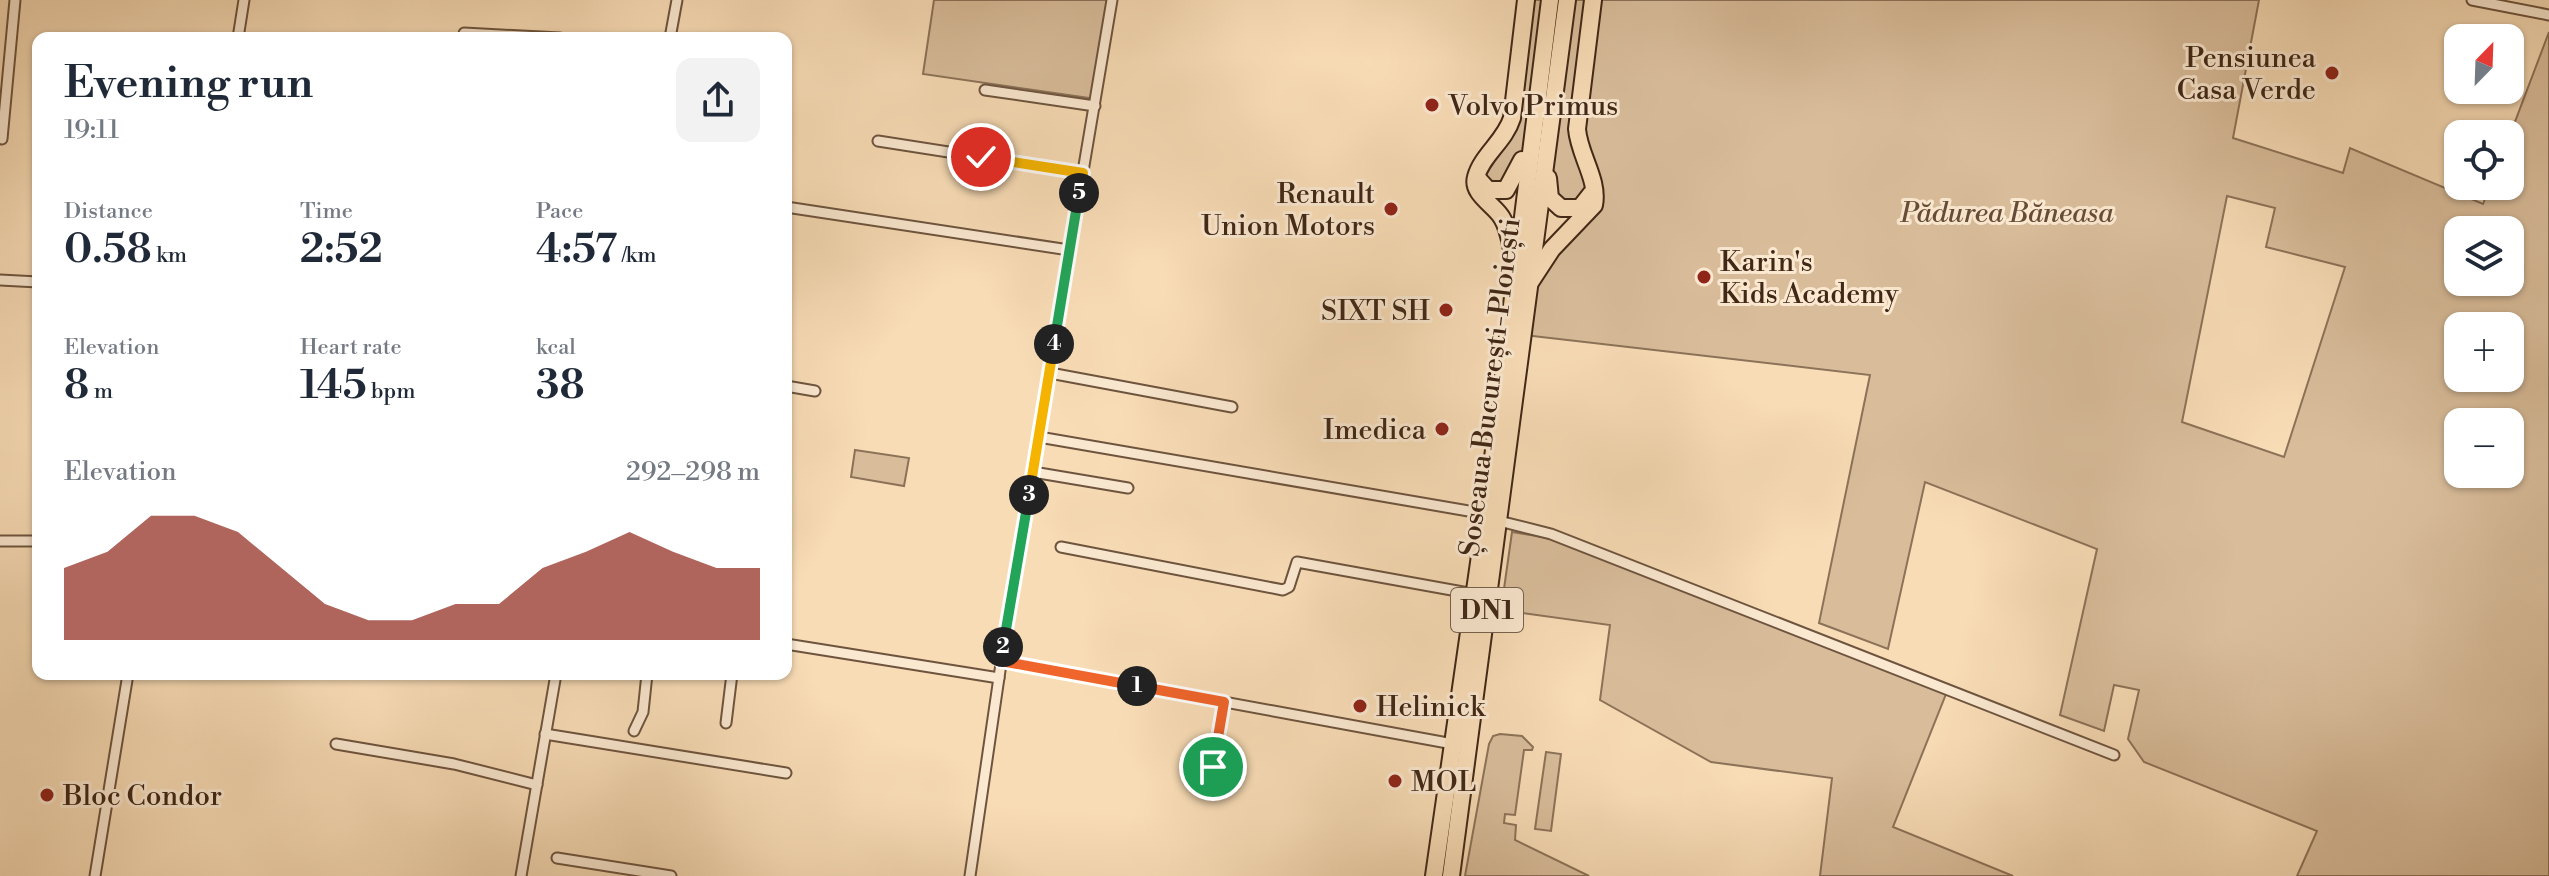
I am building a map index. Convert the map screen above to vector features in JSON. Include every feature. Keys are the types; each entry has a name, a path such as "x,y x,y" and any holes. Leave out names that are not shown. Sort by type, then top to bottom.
{"highway":[{"path":"1526,0 1512,118 1505,136 1477,174 1477,190 1506,225 1523,279 1591,211 1594,185 1580,149 1577,129 1593,0"},
{"name":"Șoseaua București-Ploiești","path":"1542,116 1550,0"},
{"name":"Șoseaua București-Ploiești","path":"1451,876 1538,141 1567,0"},
{"path":"1477,174 1480,183 1488,190 1506,190 1538,141"},
{"path":"1538,141 1548,188 1557,206 1567,210 1580,208 1589,200 1594,185"},
{"name":"Șoseaua București-Ploiești","path":"1434,876 1474,594 1493,518"}],"street":[{"path":"2,139 15,0"},
{"path":"239,32 244,0"},
{"path":"671,32 677,0"},
{"path":"970,876 1001,661 1112,0"},
{"path":"2472,0 2549,15"},
{"path":"985,90 1095,106"},
{"path":"878,141 1083,173"},
{"path":"792,208 1069,250"},
{"path":"0,280 32,282"},
{"path":"1050,373 1232,407"},
{"path":"792,387 815,391"},
{"name":"Șoseaua București-Ploiești","path":"1039,437 1493,518"},
{"path":"1033,472 1128,488"},
{"path":"1493,518 1551,534 2114,755"},
{"path":"0,541 32,541"},
{"name":"Șoseaua București-Ploiești","path":"1061,547 1283,590 1289,587 1297,562 1474,594"},
{"path":"792,645 999,678"},
{"path":"1001,661 1453,744"},
{"path":"95,876 127,680"},
{"path":"521,876 555,680"},
{"path":"634,731 643,712 646,680"},
{"path":"726,723 731,680"},
{"path":"1213,767 1224,702"},
{"path":"545,734 786,773"},
{"path":"336,744 454,764 537,785"},
{"path":"557,858 671,876"}],"green space":[{"path":"934,0 1112,0 1096,99 923,74"},
{"path":"1526,0 1550,0 1542,75 1524,153 1514,175 1500,192 1479,168 1501,142"},
{"name":"Pădurea Băneasa","path":"1567,0 2259,0 2233,138 2343,173 2350,148 2444,188 2444,200 2474,200 2483,204 2485,200 2524,200 2524,120 2516,120 2549,32 2549,876 2297,876 2317,831 2144,762 2128,739 2139,690 2114,685 2104,731 2060,715 2097,549 1925,482 1888,649 1819,623 1870,375 1524,335 1530,282 1586,217 1548,188","holes":["2227,196 2275,208 2266,247 2345,267 2284,457 2182,422"]},
{"path":"855,450 909,458 904,486 851,477"},
{"path":"1512,532 1550,538 1946,694 1893,827 2013,876 1820,876 1832,778 1711,762 1600,700 1610,625 1501,610"},
{"path":"1493,736 1522,736 1533,747 1532,750 1524,750 1515,815 1505,814 1504,823 1516,825 1515,840 1589,876 1465,876 1489,744"},
{"path":"1546,752 1561,754 1551,831 1535,829"}],"place":[{"name":"Pensiunea Casa Verde","path":"2332,73"},
{"name":"Volvo Primus","path":"1432,105"},
{"name":"Renault Union Motors","path":"1391,209"},
{"name":"Karin's Kids Academy","path":"1704,277"},
{"name":"SIXT SH","path":"1446,310"},
{"name":"Imedica","path":"1442,429"},
{"name":"Helinick","path":"1360,706"},
{"name":"MOL","path":"1395,781"},
{"name":"Bloc Condor","path":"47,795"}],"route":[{"path":"981,157 1083,173 1001,661 1224,702 1213,767"}]}
